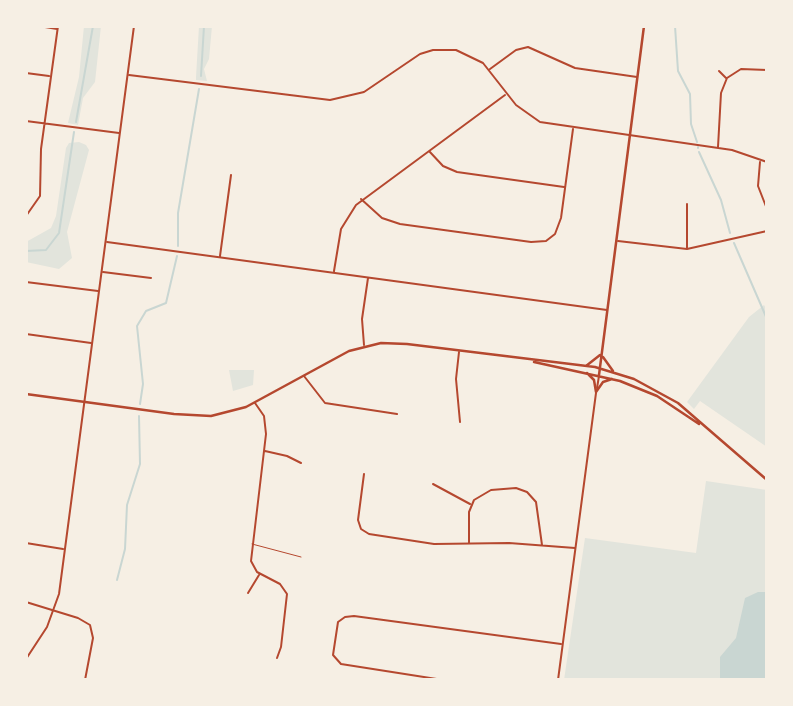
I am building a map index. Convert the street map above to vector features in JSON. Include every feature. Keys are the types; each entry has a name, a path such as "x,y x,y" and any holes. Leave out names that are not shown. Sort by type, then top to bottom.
{"main road":[{"path":"599,375 644,26"},
{"path":"26,395 201,416 226,413 255,402 342,354 365,346 398,343 585,366 616,373 665,394 767,480"},
{"path":"585,366 594,362 602,352"},
{"path":"602,352 607,365 616,373"},
{"path":"516,359 614,379 657,396 710,432"},
{"path":"585,372 594,380 596,392"},
{"path":"596,392 603,382 614,379"}],"street":[{"path":"26,216 40,196 45,123 58,27 38,26"},
{"path":"26,659 54,610 65,549 134,26"},
{"path":"489,69 516,50 528,47 575,68 638,77"},
{"path":"128,75 330,100 363,92 414,57 433,50 464,52 489,69 506,94 535,120 573,129 718,148 767,162"},
{"path":"718,148 721,93 727,78 741,69 767,70"},
{"path":"719,71 727,78"},
{"path":"26,73 51,76"},
{"path":"334,272 341,229 361,199 506,94"},
{"path":"26,121 120,133"},
{"path":"361,199 382,218 400,224 531,242 552,237 559,225 573,129"},
{"path":"428,150 440,163 454,171 565,187"},
{"path":"761,161 758,186 767,209"},
{"path":"220,257 231,175"},
{"path":"687,204 687,249"},
{"path":"617,241 687,249 767,231"},
{"path":"552,237 556,243"},
{"path":"106,242 607,310"},
{"path":"102,271 151,278"},
{"path":"365,346 362,319 368,277"},
{"path":"26,282 99,291"},
{"path":"26,334 93,343"},
{"path":"459,352 456,379 460,422"},
{"path":"303,375 325,403 397,414"},
{"path":"558,680 599,375"},
{"path":"255,402 265,423 251,564 260,574 282,586 287,594 281,647 277,658"},
{"path":"264,451 287,456 301,463"},
{"path":"364,474 358,520 363,531 429,543 576,548"},
{"path":"433,484 471,505"},
{"path":"469,544 468,519 471,505 481,494 491,490 516,488 527,492 538,507 542,546"},
{"path":"26,543 65,549"},
{"path":"248,593 260,574"},
{"path":"26,602 82,619 91,627 92,647 85,680"},
{"path":"443,680 341,664 335,659 333,651 339,621 351,616 563,644"}],"lane":[{"path":"251,544 301,557"}],"shaded area":[{"path":"84,26 101,26 95,82 83,98 78,125 68,123 79,77"},
{"path":"199,26 212,26 209,59 204,69 207,81 196,80"},
{"path":"79,142 89,150 67,232 72,258 59,269 26,262 26,242 51,228 56,216 66,148 69,143"},
{"path":"764,305 767,310 767,447 700,401 694,409 687,402 749,317"},
{"path":"229,370 254,370 253,385 233,391"},
{"path":"706,481 767,490 767,680 564,680 585,538 696,553"},
{"path":"758,592 767,592 767,680 720,680 720,657 736,638 745,598"}],"waterway":[{"path":"76,122 93,26"},
{"path":"201,76 204,26"},
{"path":"675,26 678,71 690,94 691,124 697,142"},
{"path":"178,246 178,213 199,89"},
{"path":"26,251 46,250 59,233 74,132"},
{"path":"699,152 721,200 730,233"},
{"path":"734,243 767,319"},
{"path":"140,404 143,384 137,326 146,311 166,303 177,256"},
{"path":"117,580 125,549 127,505 140,464 139,416"}]}
